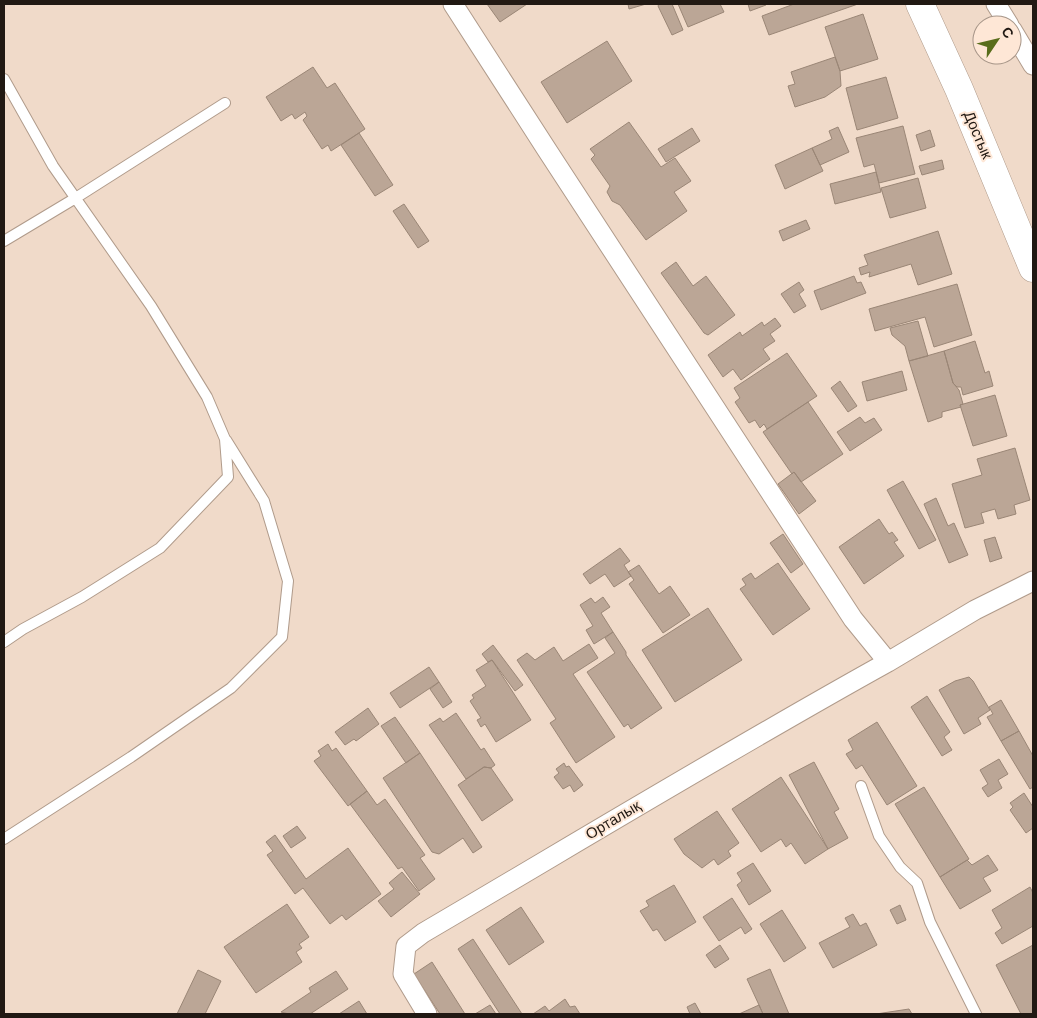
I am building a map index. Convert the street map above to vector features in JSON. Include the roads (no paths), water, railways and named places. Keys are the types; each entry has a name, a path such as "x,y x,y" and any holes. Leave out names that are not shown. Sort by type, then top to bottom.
{"street":[{"path":"453,4 853,619 888,662"},
{"name":"Достык","path":"920,4 959,89 1033,268"},
{"path":"996,4 1003,15"},
{"path":"1022,47 1033,65"},
{"name":"Орталық","path":"427,1014 403,974 406,946 423,933 613,820 975,610 1033,581"}],"lane":[{"path":"4,79 53,166 74,199 151,306 207,396 226,439 264,501 288,581 282,637 231,688 131,757 4,839"},
{"path":"4,241 74,199 225,102"},
{"path":"4,642 82,597 160,548 228,477 226,439"},
{"path":"861,786 865,802 879,836 900,867 917,883 930,922 976,1014"}]}
